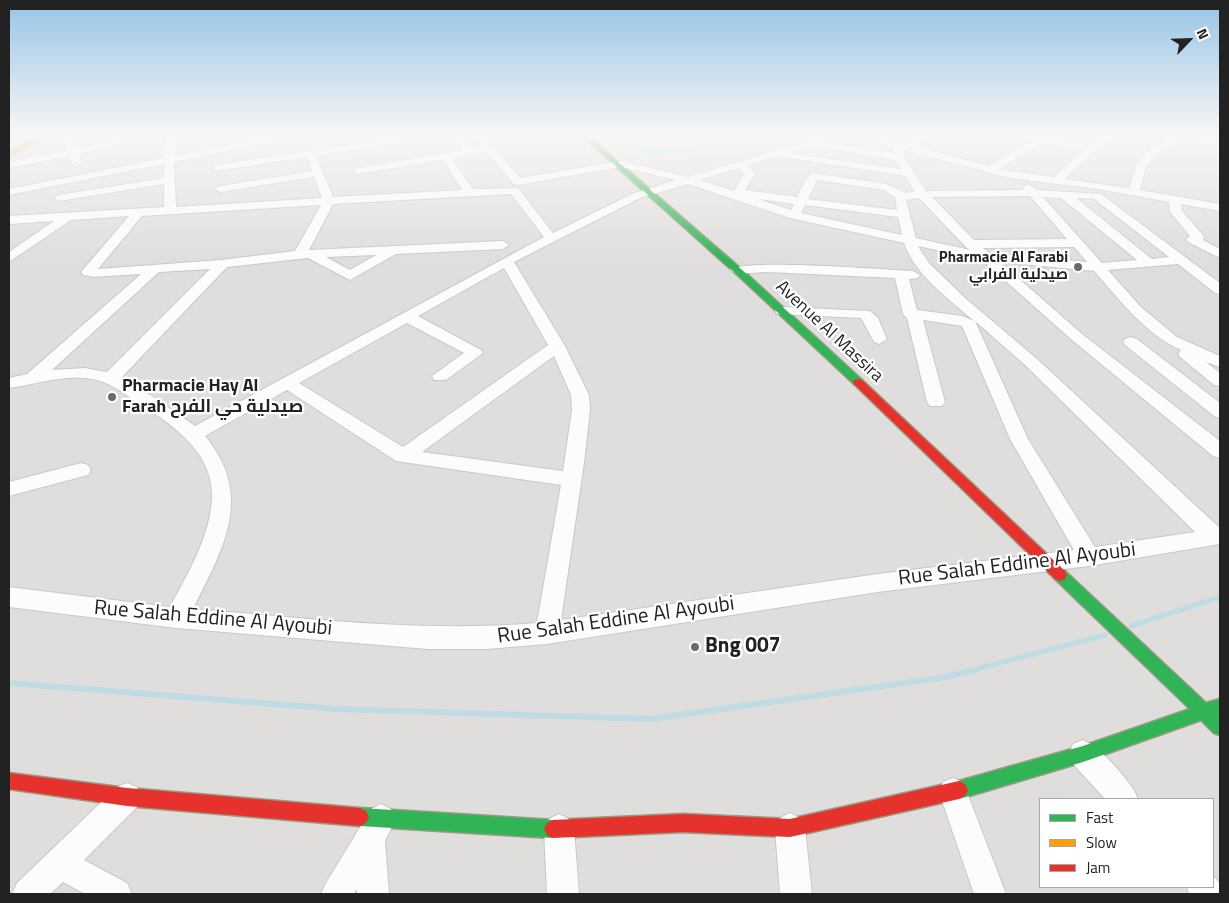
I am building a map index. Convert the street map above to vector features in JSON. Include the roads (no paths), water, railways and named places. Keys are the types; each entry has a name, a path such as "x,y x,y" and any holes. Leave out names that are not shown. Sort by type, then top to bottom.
{"street":[{"path":"9,192 28,176"},
{"path":"42,176 62,180 82,176"},
{"path":"170,176 170,210"},
{"path":"218,176 224,208"},
{"path":"220,189 300,176"},
{"path":"305,254 329,201 319,176"},
{"path":"352,200 353,176"},
{"path":"459,176 470,193"},
{"path":"509,176 551,238"},
{"path":"9,220 470,193 563,176"},
{"name":"Avenue Al Massira","path":"634,176 782,311 1203,712"},
{"path":"672,176 794,215 985,257 1099,266 1149,264 1183,260"},
{"path":"193,435 408,317 505,253 551,238 649,190 701,176"},
{"path":"747,176 738,191 801,202 903,214"},
{"path":"794,215 814,176"},
{"path":"815,176 886,187 902,196 922,194 1063,194 1096,196"},
{"path":"911,176 922,194 985,257 1077,337 1220,451"},
{"path":"1015,176 1084,184 1174,198 1216,206 1220,215"},
{"path":"1056,181 1061,176"},
{"path":"1134,192 1138,176"},
{"path":"1019,177 1099,266 1104,276 1122,295 1168,338 1220,381"},
{"path":"53,217 62,180"},
{"path":"59,198 170,180"},
{"path":"1084,184 1096,196 1183,260 1220,290"},
{"path":"1063,194 1149,264"},
{"path":"902,196 900,198 903,214 915,255 933,276 1031,362 1217,536"},
{"path":"1174,198 1176,212 1198,237 1192,239 1220,254"},
{"path":"139,212 88,272 222,264 233,261 305,254 394,250 505,253"},
{"path":"9,258 70,216"},
{"path":"971,244 1077,243"},
{"path":"305,254 350,276 394,250"},
{"path":"505,253 557,346 580,395 581,410 547,633"},
{"path":"109,380 222,264"},
{"path":"33,378 157,267"},
{"path":"737,270 766,268 933,276"},
{"path":"901,275 909,313 914,316 962,320 969,324 999,397 1019,439 1089,557"},
{"path":"959,300 962,320"},
{"path":"782,311 865,314 871,318 879,339"},
{"path":"914,316 936,402"},
{"path":"408,317 475,353 440,376"},
{"path":"1220,362 1168,338 1126,342 1220,412"},
{"path":"403,456 482,402 557,346"},
{"path":"9,383 33,378 85,373 98,375 140,396 193,435 211,459 220,480 221,507 213,547 176,618"},
{"path":"287,383 403,456 571,479"},
{"path":"9,489 81,470"},
{"name":"Rue Salah Eddine Al Ayoubi","path":"9,597 176,618 428,638 487,638 547,633 868,584 1089,557 1217,536"},
{"path":"9,781 375,830 560,829 683,824 790,828 953,792 1083,754 1220,706"},
{"path":"1203,712 1220,727"},
{"path":"1083,754 1123,798"},
{"path":"953,792 990,894"},
{"path":"28,894 61,864 127,797"},
{"path":"790,828 796,894"},
{"path":"560,829 564,894"},
{"path":"337,894 375,830"},
{"path":"373,894 375,830"},
{"path":"61,864 116,894"}],"waterway":[{"path":"1131,626 1220,597"},
{"path":"973,670 1105,635"},
{"path":"9,683 337,709 651,719 946,677 978,669"}],"place":[{"name":"Pharmacie Al Farabi صيدلية الفرابي","path":"1078,267"},
{"name":"Pharmacie Hay Al Farah صيدلية حي الفرح","path":"112,397"},
{"name":"Bng 007","path":"695,647"}]}
